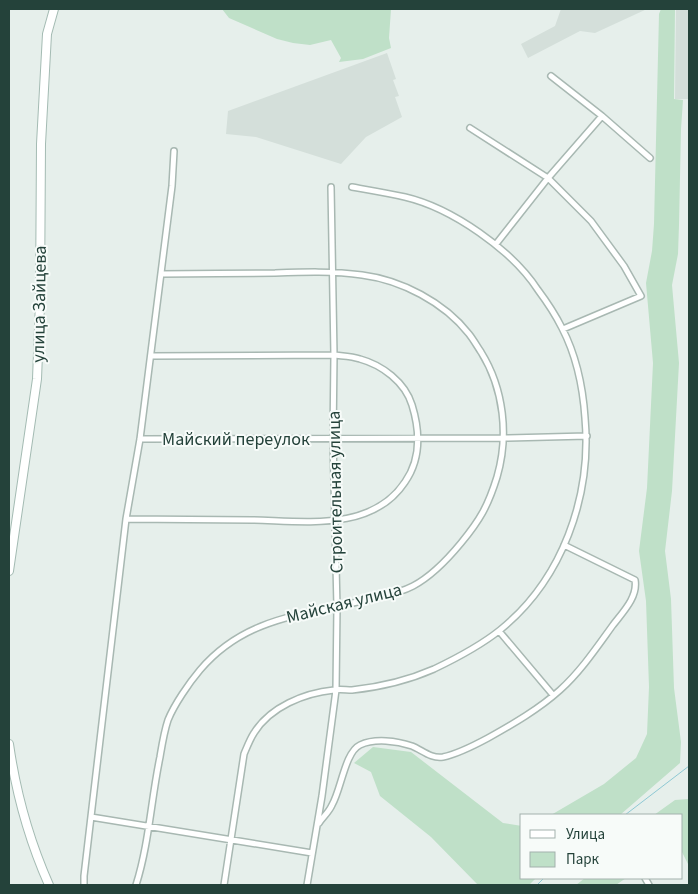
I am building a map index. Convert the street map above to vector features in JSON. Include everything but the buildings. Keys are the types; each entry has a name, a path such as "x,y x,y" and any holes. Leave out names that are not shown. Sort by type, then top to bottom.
{"street":[{"name":"улица Зайцева","path":"9,571 38,379 40,144 47,34 54,9"},
{"path":"551,76 602,116 650,158"},
{"path":"496,244 548,178 602,116"},
{"path":"470,128 548,178 591,222 624,266 641,296 563,329"},
{"path":"84,885 126,519 140,439 151,356 172,186 174,151"},
{"name":"Строительная улица","path":"307,885 318,825 336,690 337,607 333,439 334,355 331,187"},
{"path":"224,885 244,754 254,734 264,720 280,708 314,693 376,686 413,677 465,654 499,631 529,600 543,582 564,545 577,512 584,479 587,436 583,394 576,366 563,329 531,278 496,244 432,206 406,197 352,187"},
{"name":"Майская улица","path":"136,885 143,862 157,768 168,720 200,671 216,654 239,636 258,626 281,618 392,595 413,586 437,569 479,522 492,495 505,438 500,400 484,357 469,334 450,315 436,304 410,289 365,275 332,272 161,274"},
{"path":"126,519 335,521 374,511 384,505 397,494 412,472 417,455 418,438 411,403 400,385 386,371 372,362 334,355 151,356"},
{"name":"Майский переулок","path":"140,439 587,436"},
{"path":"318,825 332,806 341,785 349,756 353,749 360,744 393,741 413,746 434,757 443,757 477,744 518,722 561,690 591,655 637,589 635,580 564,545"},
{"path":"499,631 553,695"},
{"path":"9,744 20,805 35,855 48,885"},
{"path":"91,817 312,853"}],"shaded area":[{"path":"561,9 647,9 595,33 580,31 528,58 521,44 555,26"},
{"path":"676,9 689,9 689,99 675,99"},
{"path":"387,53 396,79 393,80 399,96 395,97 402,117 366,137 341,164 256,137 226,134 228,111"}],"green space":[{"path":"222,9 391,9 389,38 391,48 363,59 339,62 341,58 331,40 310,45 277,39 229,18"},
{"path":"661,9 675,9 674,99 683,100 678,254 672,285 679,363 672,491 665,551 671,599 674,688 681,742 680,763 621,814 553,814 604,784 636,758 647,734 649,687 646,601 639,551 647,488 653,363 646,283 652,251 654,224 659,14"},
{"path":"373,747 411,752 503,823 520,826 520,879 535,879 529,885 478,885 431,837 380,796 371,772 354,763"},
{"path":"689,799 689,866 683,854 683,814 655,814 675,800"},
{"path":"584,879 625,879 616,885 576,885"}],"waterway":[{"path":"626,814 689,766"},
{"path":"537,885 543,879"}]}
